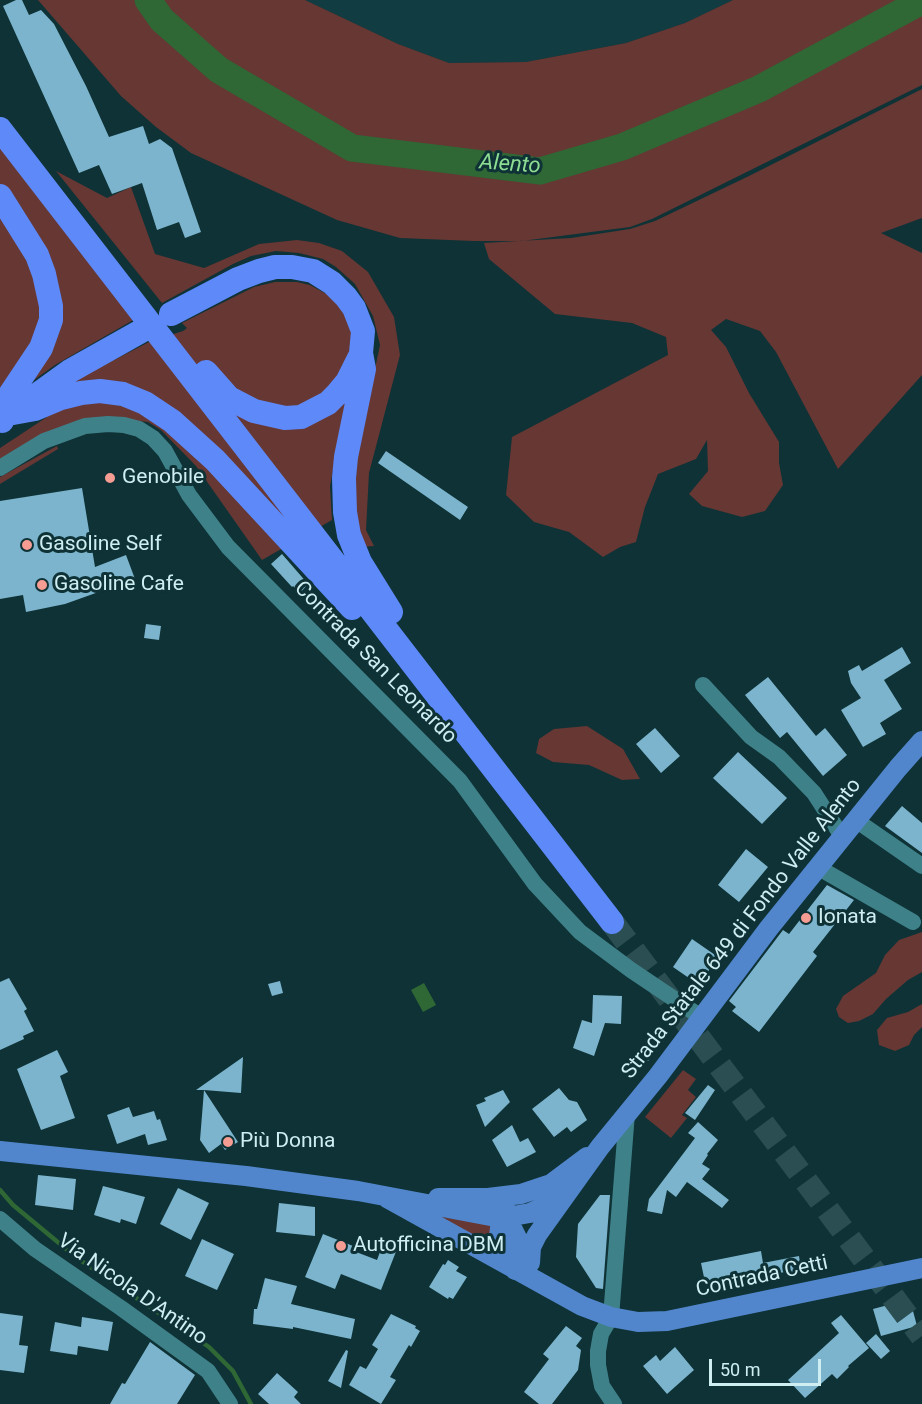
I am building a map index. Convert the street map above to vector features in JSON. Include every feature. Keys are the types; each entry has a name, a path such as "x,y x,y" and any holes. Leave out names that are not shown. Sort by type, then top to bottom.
{"highway":[{"path":"0,129 612,922"},
{"path":"0,196 37,255 51,306 51,320 41,348 5,402 5,419"},
{"path":"171,314 238,279 275,267 302,268 313,272 332,283 354,308 363,331 364,369 346,457 345,512 349,535 360,562 403,629 412,663"},
{"path":"5,419 70,371 143,330"},
{"path":"181,364 204,370 229,398 242,405 254,411 285,418 301,417 328,404 347,382 362,354"},
{"path":"5,419 81,393 100,391 123,394 145,403 172,421 215,460 340,594 384,646 412,663"}],"main road":[{"name":"Strada Statale 649 di Fondo Valle Alento","path":"0,1151 238,1175 358,1191 501,1218 530,1213 562,1199 769,928 922,741"},
{"name":"Strada Statale 649 di Fondo Valle Alento","path":"387,1198 474,1198 521,1194 551,1184 600,1147"},
{"path":"521,1194 508,1204 501,1218 500,1241 522,1266 532,1244 562,1199"},
{"name":"Contrada Cetti","path":"387,1198 522,1266 552,1290 582,1306 611,1317 652,1322 712,1312 922,1268"},
{"path":"474,1198 488,1206 501,1218"}],"street":[{"name":"Contrada San Leonardo","path":"0,468 44,441 85,426 123,425 139,429 153,438 165,451 189,495 228,547 460,781 535,884 580,932 701,1017"},
{"path":"703,685 751,737 779,757 814,793 843,838"},
{"path":"856,821 922,866"},
{"path":"819,868 913,922"},
{"path":"614,1404 602,1386 598,1351 601,1334 611,1317 627,1113"},
{"name":"Via Nicola D'Antino","path":"0,1219 35,1249 208,1371 230,1404"}],"shaded area":[{"path":"38,0 147,0 161,21 219,70 351,149 540,171 622,148 759,90 922,2 922,85 652,219 630,227 522,241 400,238 337,220 191,153 156,127 121,96"},
{"path":"148,0 305,0 398,44 449,63 526,62 626,43 685,23 733,0 922,0 759,88 622,147 540,170 352,148 219,70 162,20"},
{"path":"305,0 733,0 685,23 626,43 526,62 449,63 398,44"},
{"path":"922,89 922,218 881,233 922,253 922,375 838,469 776,352 760,331 726,319 711,330 726,347 749,393 779,442 779,463 783,485 765,511 742,517 702,506 689,494 708,471 707,440 696,459 658,474 645,507 636,542 620,547 603,557 569,532 534,522 506,495 512,437 668,355 666,337 632,323 555,314 489,259 484,243 571,238 630,229 655,221"},
{"path":"0,146 135,319 55,365 34,380 41,331 0,394"},
{"path":"56,171 107,198 131,187 155,254 204,268 259,244 297,240 319,243 342,251 368,272 394,317 400,355 369,473 366,530 374,546 361,547 352,478 380,345 373,316 355,284 323,259 299,253 276,251 251,256 233,264 162,303"},
{"path":"275,282 297,282 310,285 332,297 352,325 346,399 330,486 332,520 262,560 196,466 161,430 148,422 110,418 0,460 0,448 47,417 73,381 151,341 183,331 187,328 182,323 254,287"},
{"path":"57,446 58,449 0,484 0,477"},
{"path":"587,726 623,749 640,779 622,780 589,765 553,762 536,753 539,739 554,729"},
{"path":"922,932 922,972 908,980 873,1014 859,1021 848,1023 839,1017 836,1009 843,996 876,973 885,955 899,940"},
{"path":"424,983 436,1005 423,1012 411,990"},
{"path":"922,1004 922,1027 914,1035 909,1045 895,1051 879,1045 877,1030 887,1018 908,1012"},
{"path":"683,1070 696,1079 688,1090 696,1097 682,1115 687,1118 671,1138 645,1117"},
{"path":"441,1218 494,1225 500,1258"}],"building":[{"path":"16,0 22,0 29,15 41,10 54,24 109,137 143,126 149,144 160,139 172,148 201,232 185,238 179,222 157,230 142,183 112,194 99,165 79,173 3,6"},
{"path":"386,451 468,507 460,520 378,463"},
{"path":"82,488 95,567 126,555 135,579 65,604 26,612 23,595 0,599 0,501"},
{"path":"282,554 308,584 300,593 271,564"},
{"path":"146,624 161,626 159,640 144,638"},
{"path":"902,647 911,663 884,680 902,709 880,723 886,734 863,747 841,710 861,698 851,683 848,671 859,665 862,671"},
{"path":"768,677 816,736 825,728 847,755 823,776 787,732 780,738 745,695"},
{"path":"655,728 680,756 661,773 636,744"},
{"path":"738,752 787,798 762,824 713,778"},
{"path":"902,806 922,823 922,853 885,826"},
{"path":"746,849 768,867 739,902 718,885"},
{"path":"827,885 854,900 813,952 817,956 759,1032 732,1011 736,1007 729,1001 783,930 789,934"},
{"path":"692,939 718,957 699,985 673,967"},
{"path":"9,978 27,1009 24,1011 34,1031 23,1036 24,1039 0,1050 0,982"},
{"path":"280,981 283,993 272,996 268,984"},
{"path":"593,995 622,996 621,1024 605,1023 594,1056 573,1048 582,1020 592,1023"},
{"path":"655,1031 665,1039 648,1061 638,1053"},
{"path":"57,1050 68,1072 60,1076 75,1118 41,1130 17,1069"},
{"path":"243,1057 241,1093 196,1090"},
{"path":"708,1085 715,1090 695,1120 685,1113"},
{"path":"559,1088 569,1100 577,1102 587,1120 571,1132 567,1127 554,1137 532,1109"},
{"path":"204,1090 238,1142 225,1150 221,1144 209,1153 200,1140"},
{"path":"503,1090 510,1102 485,1127 476,1105 486,1101 484,1098"},
{"path":"129,1107 133,1117 154,1111 157,1120 160,1119 167,1140 148,1145 145,1134 117,1144 107,1115"},
{"path":"698,1122 718,1140 702,1164 710,1169 702,1179 729,1200 722,1208 687,1182 676,1197 667,1190 662,1214 647,1211 649,1199 695,1138 688,1133"},
{"path":"512,1125 520,1142 528,1138 536,1152 507,1167 492,1140"},
{"path":"38,1175 76,1179 73,1210 35,1205"},
{"path":"103,1186 145,1197 136,1224 121,1219 120,1223 94,1215"},
{"path":"178,1188 209,1203 191,1240 160,1224"},
{"path":"600,1195 610,1195 603,1289 596,1288 576,1257 578,1224"},
{"path":"279,1203 315,1207 315,1236 276,1232"},
{"path":"323,1234 353,1246 351,1250 377,1260 383,1244 397,1249 381,1290 341,1274 335,1289 305,1277"},
{"path":"202,1239 234,1254 217,1290 185,1276"},
{"path":"761,1251 763,1263 799,1256 800,1263 805,1262 807,1273 786,1277 785,1272 706,1287 701,1263"},
{"path":"448,1260 459,1267 456,1271 467,1277 453,1299 449,1297 448,1299 429,1287"},
{"path":"265,1278 297,1286 291,1304 355,1319 351,1339 293,1327 293,1329 253,1324 254,1309 257,1309"},
{"path":"903,1301 907,1313 913,1311 917,1326 881,1336 873,1309"},
{"path":"0,1313 23,1316 19,1345 28,1346 24,1373 0,1370"},
{"path":"391,1314 416,1326 415,1328 420,1331 390,1377 396,1380 381,1404 349,1385 360,1366 366,1369 378,1349 372,1345"},
{"path":"841,1315 869,1348 837,1379 832,1374 805,1398 788,1380 839,1333 831,1323"},
{"path":"82,1317 113,1322 108,1351 78,1346 77,1355 50,1351 55,1322 81,1327"},
{"path":"566,1326 582,1338 576,1346 581,1350 578,1370 552,1404 539,1404 524,1392 549,1359 543,1354"},
{"path":"876,1334 890,1351 881,1359 866,1343"},
{"path":"150,1342 195,1375 177,1404 110,1404 122,1383 125,1384"},
{"path":"675,1347 694,1370 667,1394 643,1366 656,1355 660,1361"},
{"path":"346,1350 348,1351 341,1388 328,1381"},
{"path":"277,1373 298,1392 294,1397 301,1404 269,1404 258,1394"}],"waterway":[{"name":"Alento","path":"148,0 162,20 219,70 352,148 540,171 622,147 759,89 922,1"},
{"path":"0,1190 13,1205 77,1258 209,1347 233,1371 251,1404"}],"tunnel":[{"path":"612,922 922,1336"}],"place":[{"name":"Genobile","path":"110,478"},
{"name":"Gasoline Self","path":"27,545"},
{"name":"Gasoline Cafe","path":"42,585"},
{"name":"Ionata","path":"806,918"},
{"name":"Più Donna","path":"228,1142"},
{"name":"Autofficina DBM","path":"341,1246"}]}
